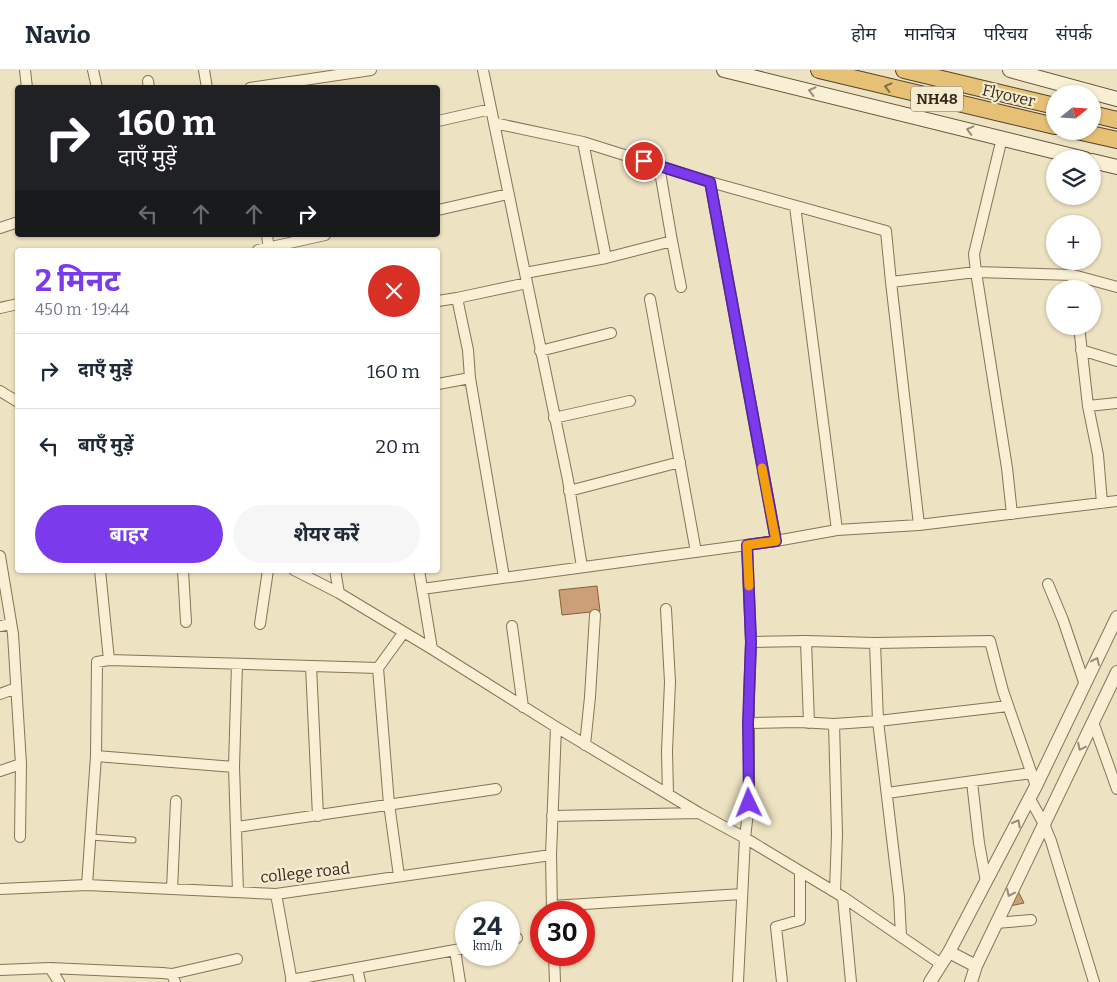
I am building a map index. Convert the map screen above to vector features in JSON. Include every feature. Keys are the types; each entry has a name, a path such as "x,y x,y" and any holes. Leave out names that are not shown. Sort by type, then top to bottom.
{"highway":[{"name":"Flyover","path":"819,70 1046,124"},
{"name":"Flyover","path":"904,70 1046,104"},
{"path":"1101,116 1117,120"},
{"path":"1101,136 1117,140"}],"main road":[{"path":"724,70 1049,150"},
{"path":"1010,70 1117,99"},
{"path":"1101,163 1117,167"}],"street":[{"path":"24,70 26,85"},
{"path":"93,70 96,85"},
{"path":"204,70 206,85"},
{"path":"264,85 314,74 371,70"},
{"path":"483,70 569,491 582,567"},
{"path":"440,121 491,109"},
{"path":"494,123 583,142 710,182 886,231 919,525"},
{"path":"1002,138 974,254 1007,468 1012,514"},
{"path":"583,142 606,258"},
{"path":"659,166 681,287"},
{"path":"710,182 776,541"},
{"path":"440,210 508,194"},
{"path":"795,206 837,530"},
{"path":"0,228 15,223"},
{"path":"273,248 317,237"},
{"path":"440,301 457,298 526,278 672,241"},
{"path":"891,282 976,272 1073,276 1117,287"},
{"path":"1073,276 1074,280"},
{"path":"457,298 468,350 470,378 504,577"},
{"path":"650,299 696,552"},
{"path":"0,308 15,305"},
{"path":"540,351 611,334"},
{"path":"1080,335 1088,406 1098,455 1102,503"},
{"path":"1081,350 1117,361"},
{"path":"440,384 470,378"},
{"path":"0,391 15,400"},
{"path":"554,418 630,401"},
{"path":"1088,406 1117,402"},
{"path":"569,491 680,462"},
{"path":"422,589 776,541 837,530 919,525 1117,501"},
{"path":"738,982 745,838 749,803 748,723 751,642 747,545"},
{"path":"0,556 11,624 16,688 21,764 20,837"},
{"path":"100,573 109,660"},
{"path":"183,573 186,622"},
{"path":"260,624 268,573"},
{"path":"300,573 339,593 585,745 839,895 942,964"},
{"path":"336,573 339,593"},
{"path":"419,573 432,649"},
{"path":"1048,584 1063,620 1085,685"},
{"path":"666,609 670,682 667,752 668,794"},
{"path":"585,745 595,615"},
{"path":"930,982 949,952 1030,799 1117,617"},
{"path":"0,626 11,624"},
{"path":"512,626 523,707"},
{"path":"399,876 389,804 378,668 404,632"},
{"path":"806,641 809,723"},
{"path":"751,642 875,643 990,641 1008,706 1036,786"},
{"path":"875,643 878,721 899,897 901,936"},
{"path":"87,885 96,756 97,662 109,660 378,668"},
{"path":"237,664 234,767 238,892"},
{"path":"311,666 318,816"},
{"path":"971,982 976,966 996,923 1117,672"},
{"path":"0,694 16,688"},
{"path":"748,723 834,724 878,721 1008,706"},
{"path":"1093,722 1117,789"},
{"path":"834,724 839,895 851,982"},
{"path":"552,901 551,855 556,727"},
{"path":"96,756 234,767"},
{"path":"0,771 21,764"},
{"path":"887,793 1031,773"},
{"path":"972,782 979,843 986,882"},
{"path":"237,827 496,789"},
{"path":"1030,799 1051,841 1094,982"},
{"path":"172,889 176,801"},
{"path":"552,816 698,813"},
{"name":"college road","path":"0,889 87,885 276,894 551,855"},
{"path":"782,982 776,927 800,920 800,872"},
{"path":"276,894 292,981 454,950 460,982"},
{"path":"595,906 742,894"},
{"path":"996,923 1031,920"},
{"path":"949,952 976,966"},
{"path":"0,970 50,968 174,978 237,959"},
{"path":"554,966 555,982"},
{"path":"50,968 59,982"},
{"path":"357,968 360,982"}],"lane":[{"path":"91,837 133,840"}],"building":[{"path":"597,586 600,611 562,615 559,590"},
{"path":"1018,891 1024,903 1010,906"}],"slow traffic":[{"path":"749,586 747,545 776,541 762,468"}],"route":[{"path":"644,161 710,182 776,541 747,545 751,642 748,723 749,803"}]}
